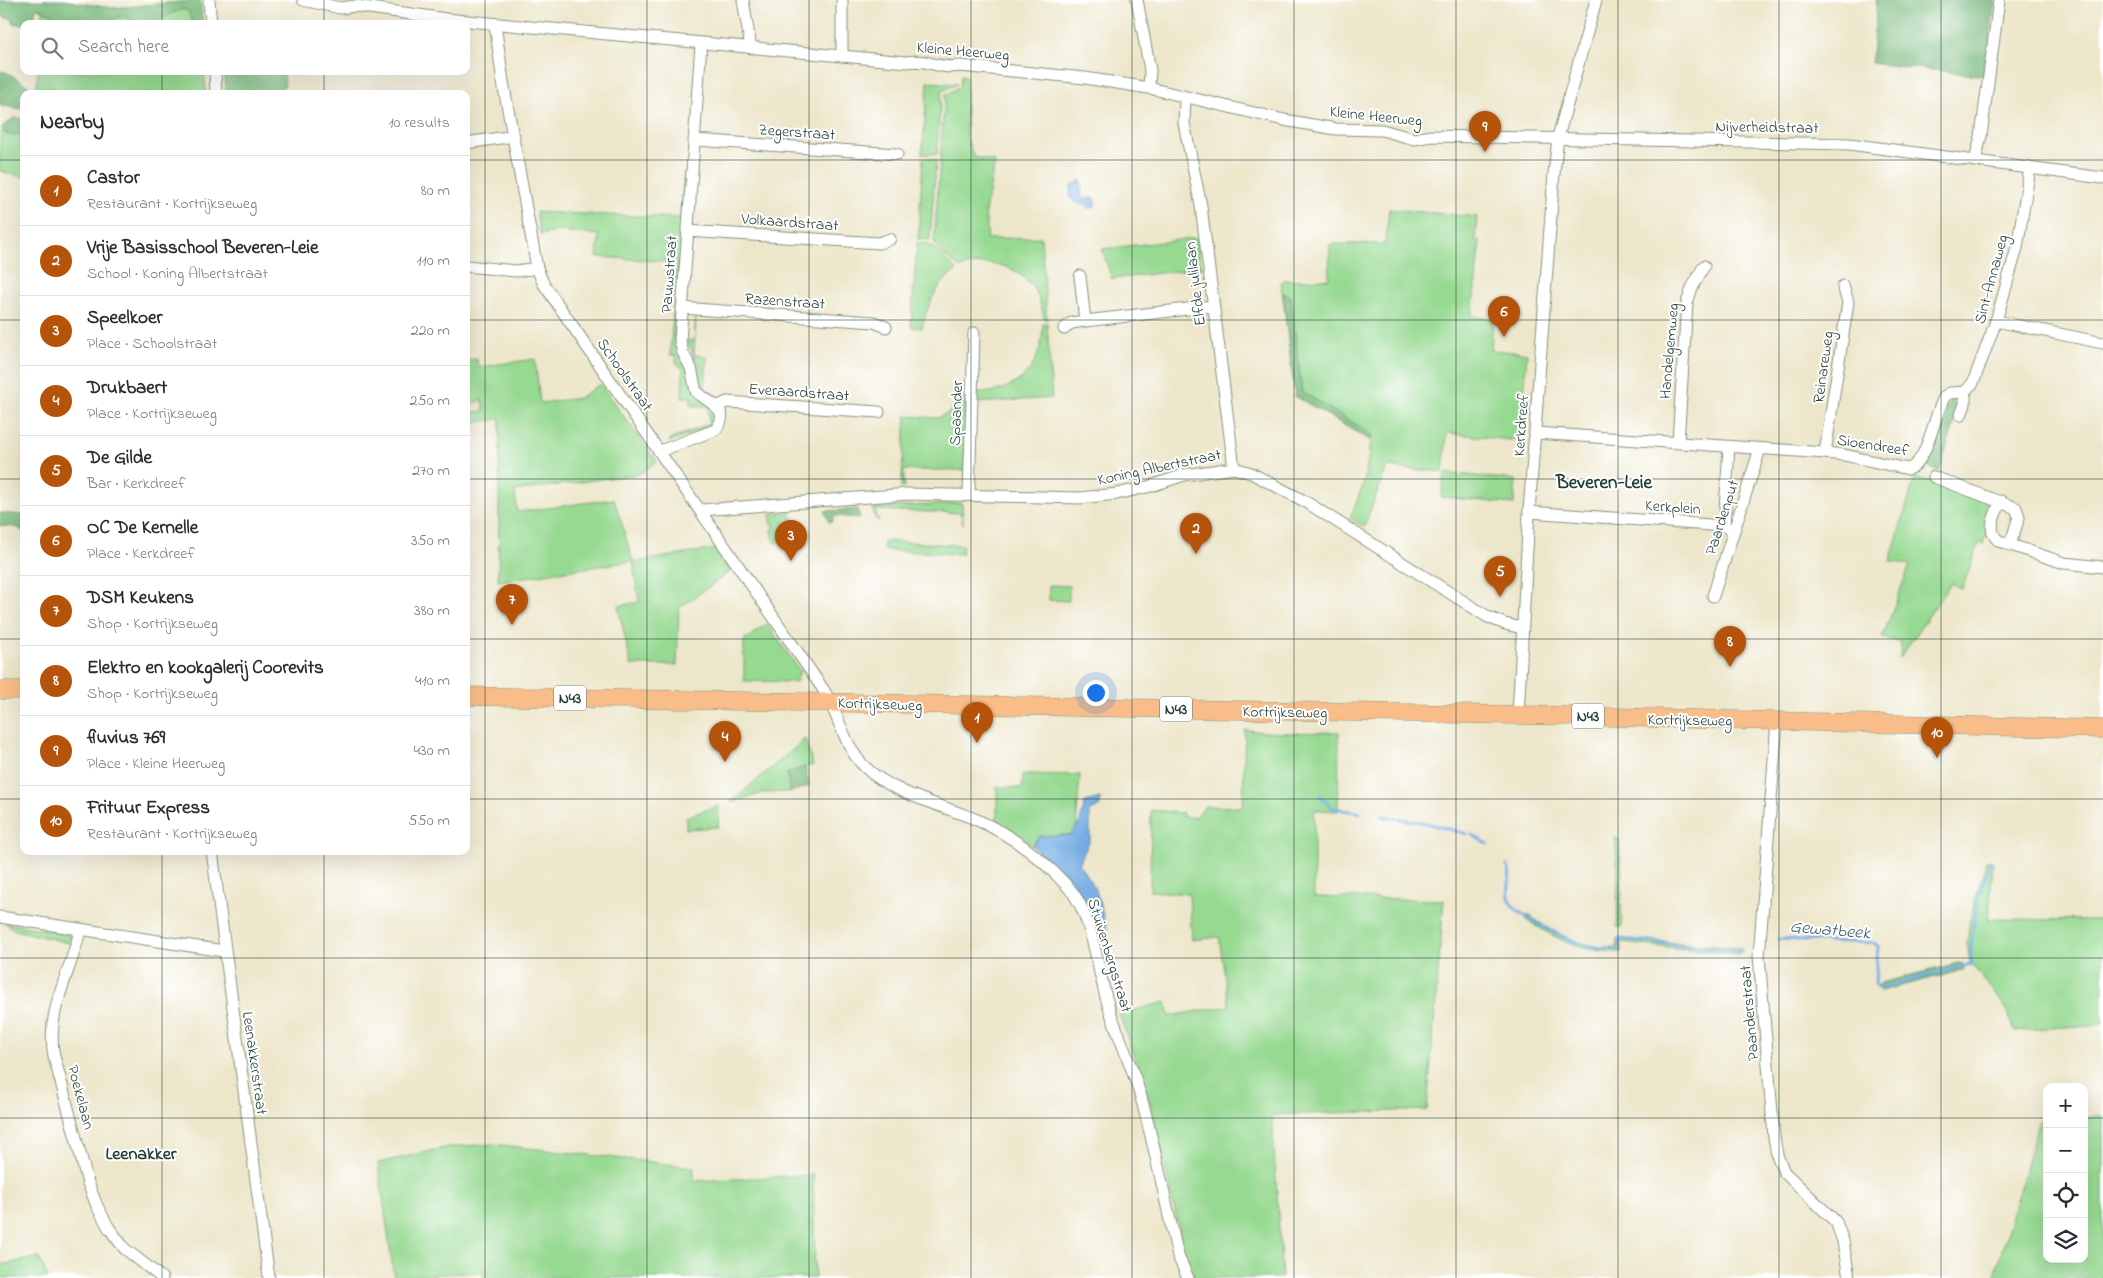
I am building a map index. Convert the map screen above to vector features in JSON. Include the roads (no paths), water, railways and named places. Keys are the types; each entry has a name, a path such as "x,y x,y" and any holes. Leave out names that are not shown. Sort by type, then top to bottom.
{"main road":[{"path":"0,690 20,690"},
{"name":"Kortrijkseweg","path":"470,696 831,701 2103,729"}],"street":[{"path":"209,0 211,20"},
{"name":"Kleine Heerweg","path":"303,0 340,8 356,6 464,20"},
{"path":"744,0 752,48"},
{"path":"842,0 842,56"},
{"path":"1137,0 1150,70 1149,88"},
{"name":"Kerkdreef","path":"1518,715 1529,512 1558,137 1596,0"},
{"path":"1975,161 1981,136 1999,0"},
{"name":"Kleine Heerweg","path":"470,21 906,62 920,59 950,68 960,66 1085,78 1149,88 1284,120 1336,129 1382,130 1414,139 1431,136 1558,137"},
{"name":"Schoolstraat","path":"495,24 538,268 551,296 701,510 831,701"},
{"name":"Pauwstraat","path":"701,44 687,231 681,347 691,368 694,387 703,397 718,406"},
{"path":"215,75 216,90"},
{"name":"Elfde julilaan","path":"1185,98 1184,123 1201,206 1234,468"},
{"path":"470,142 514,136"},
{"name":"Nijverheidstraat","path":"1558,137 1849,144 2103,178"},
{"name":"Zegerstraat","path":"695,140 897,154"},
{"name":"Sint-Annaweg","path":"1961,415 1965,404 1965,392 1973,384 1996,321 2017,248 2030,168"},
{"name":"Volkaardstraat","path":"687,231 879,243 890,239"},
{"path":"470,266 516,271 538,268"},
{"name":"Handelgemweg","path":"1678,442 1687,303 1692,288 1704,266"},
{"path":"1080,276 1085,321"},
{"name":"Reinareweg","path":"1825,453 1848,302 1843,286"},
{"path":"1064,328 1071,324 1085,321 1214,306"},
{"name":"Razenstraat","path":"682,308 874,322 886,327"},
{"path":"1996,321 2103,343"},
{"name":"Spaander","path":"969,494 974,333"},
{"name":"Sioendreef","path":"1825,453 1844,455 1908,469 1915,466 1922,456 1945,396 1950,392 1965,392"},
{"name":"Everaardstraat","path":"718,406 727,402 879,412"},
{"path":"660,451 714,430 719,422 718,406"},
{"path":"1536,433 1825,453"},
{"path":"1729,528 1730,447"},
{"name":"Paardenput","path":"1713,596 1729,528 1760,449"},
{"name":"Koning Albertstraat","path":"701,510 908,494 1080,498 1117,494 1151,486 1184,475 1234,468 1272,483 1306,502 1488,617 1504,624 1522,628"},
{"path":"1934,477 2014,506 2019,513 2010,545"},
{"path":"2001,501 1992,532 1997,540 2072,565 2103,566"},
{"name":"Kerkplein","path":"1529,512 1729,528"},
{"name":"Stuivenbergstraat","path":"831,701 847,741 858,760 873,775 892,786 977,820 1001,832 1024,847 1057,876 1079,900 1107,1004 1142,1100 1178,1256 1188,1278"},
{"name":"Paanderstraat","path":"1777,721 1759,956 1774,1137 1784,1172 1836,1222 1843,1241 1848,1278"},
{"name":"Leenakkerstraat","path":"212,855 269,1278"},
{"path":"0,917 224,951"},
{"name":"Poekelaan","path":"80,930 53,1016 51,1036 54,1056 97,1206 109,1228 124,1248 162,1278"}],"water":[{"path":"1081,180 1082,200 1093,197 1095,199 1095,207 1087,208 1085,204 1077,203 1070,198 1071,186"},
{"path":"1100,798 1100,806 1090,812 1090,840 1079,864 1096,890 1107,930 1100,936 1097,935 1089,911 1079,892 1032,846 1039,836 1071,835 1080,822 1085,802"}],"waterway":[{"name":"Gewatbeek","path":"1320,796 1333,808 1360,813"},
{"name":"Gewatbeek","path":"1383,816 1426,823 1467,834"},
{"name":"Gewatbeek","path":"1472,835 1488,844"},
{"name":"Gewatbeek","path":"1778,939 1873,943 1878,947 1875,984 1881,988 1971,964 1976,912 1990,862"},
{"name":"Gewatbeek","path":"1507,865 1510,874 1508,894 1515,909 1555,933 1585,945 1618,949 1619,939 1741,951"}],"place":[{"name":"fluvius 769","path":"1485,152"},
{"name":"OC De Kernelle","path":"1504,337"},
{"name":"Vrije Basisschool Beveren-Leie","path":"1196,554"},
{"name":"Speelkoer","path":"791,561"},
{"name":"De Gilde","path":"1500,597"},
{"name":"DSM Keukens","path":"512,625"},
{"name":"Elektro en kookgalerij Coorevits","path":"1730,667"},
{"name":"Castor","path":"977,743"},
{"name":"Frituur Express","path":"1937,758"},
{"name":"Drukbaert","path":"725,762"}],"district":[{"name":"Beveren-Leie","path":"1604,481"},
{"name":"Leenakker","path":"141,1153"}]}
